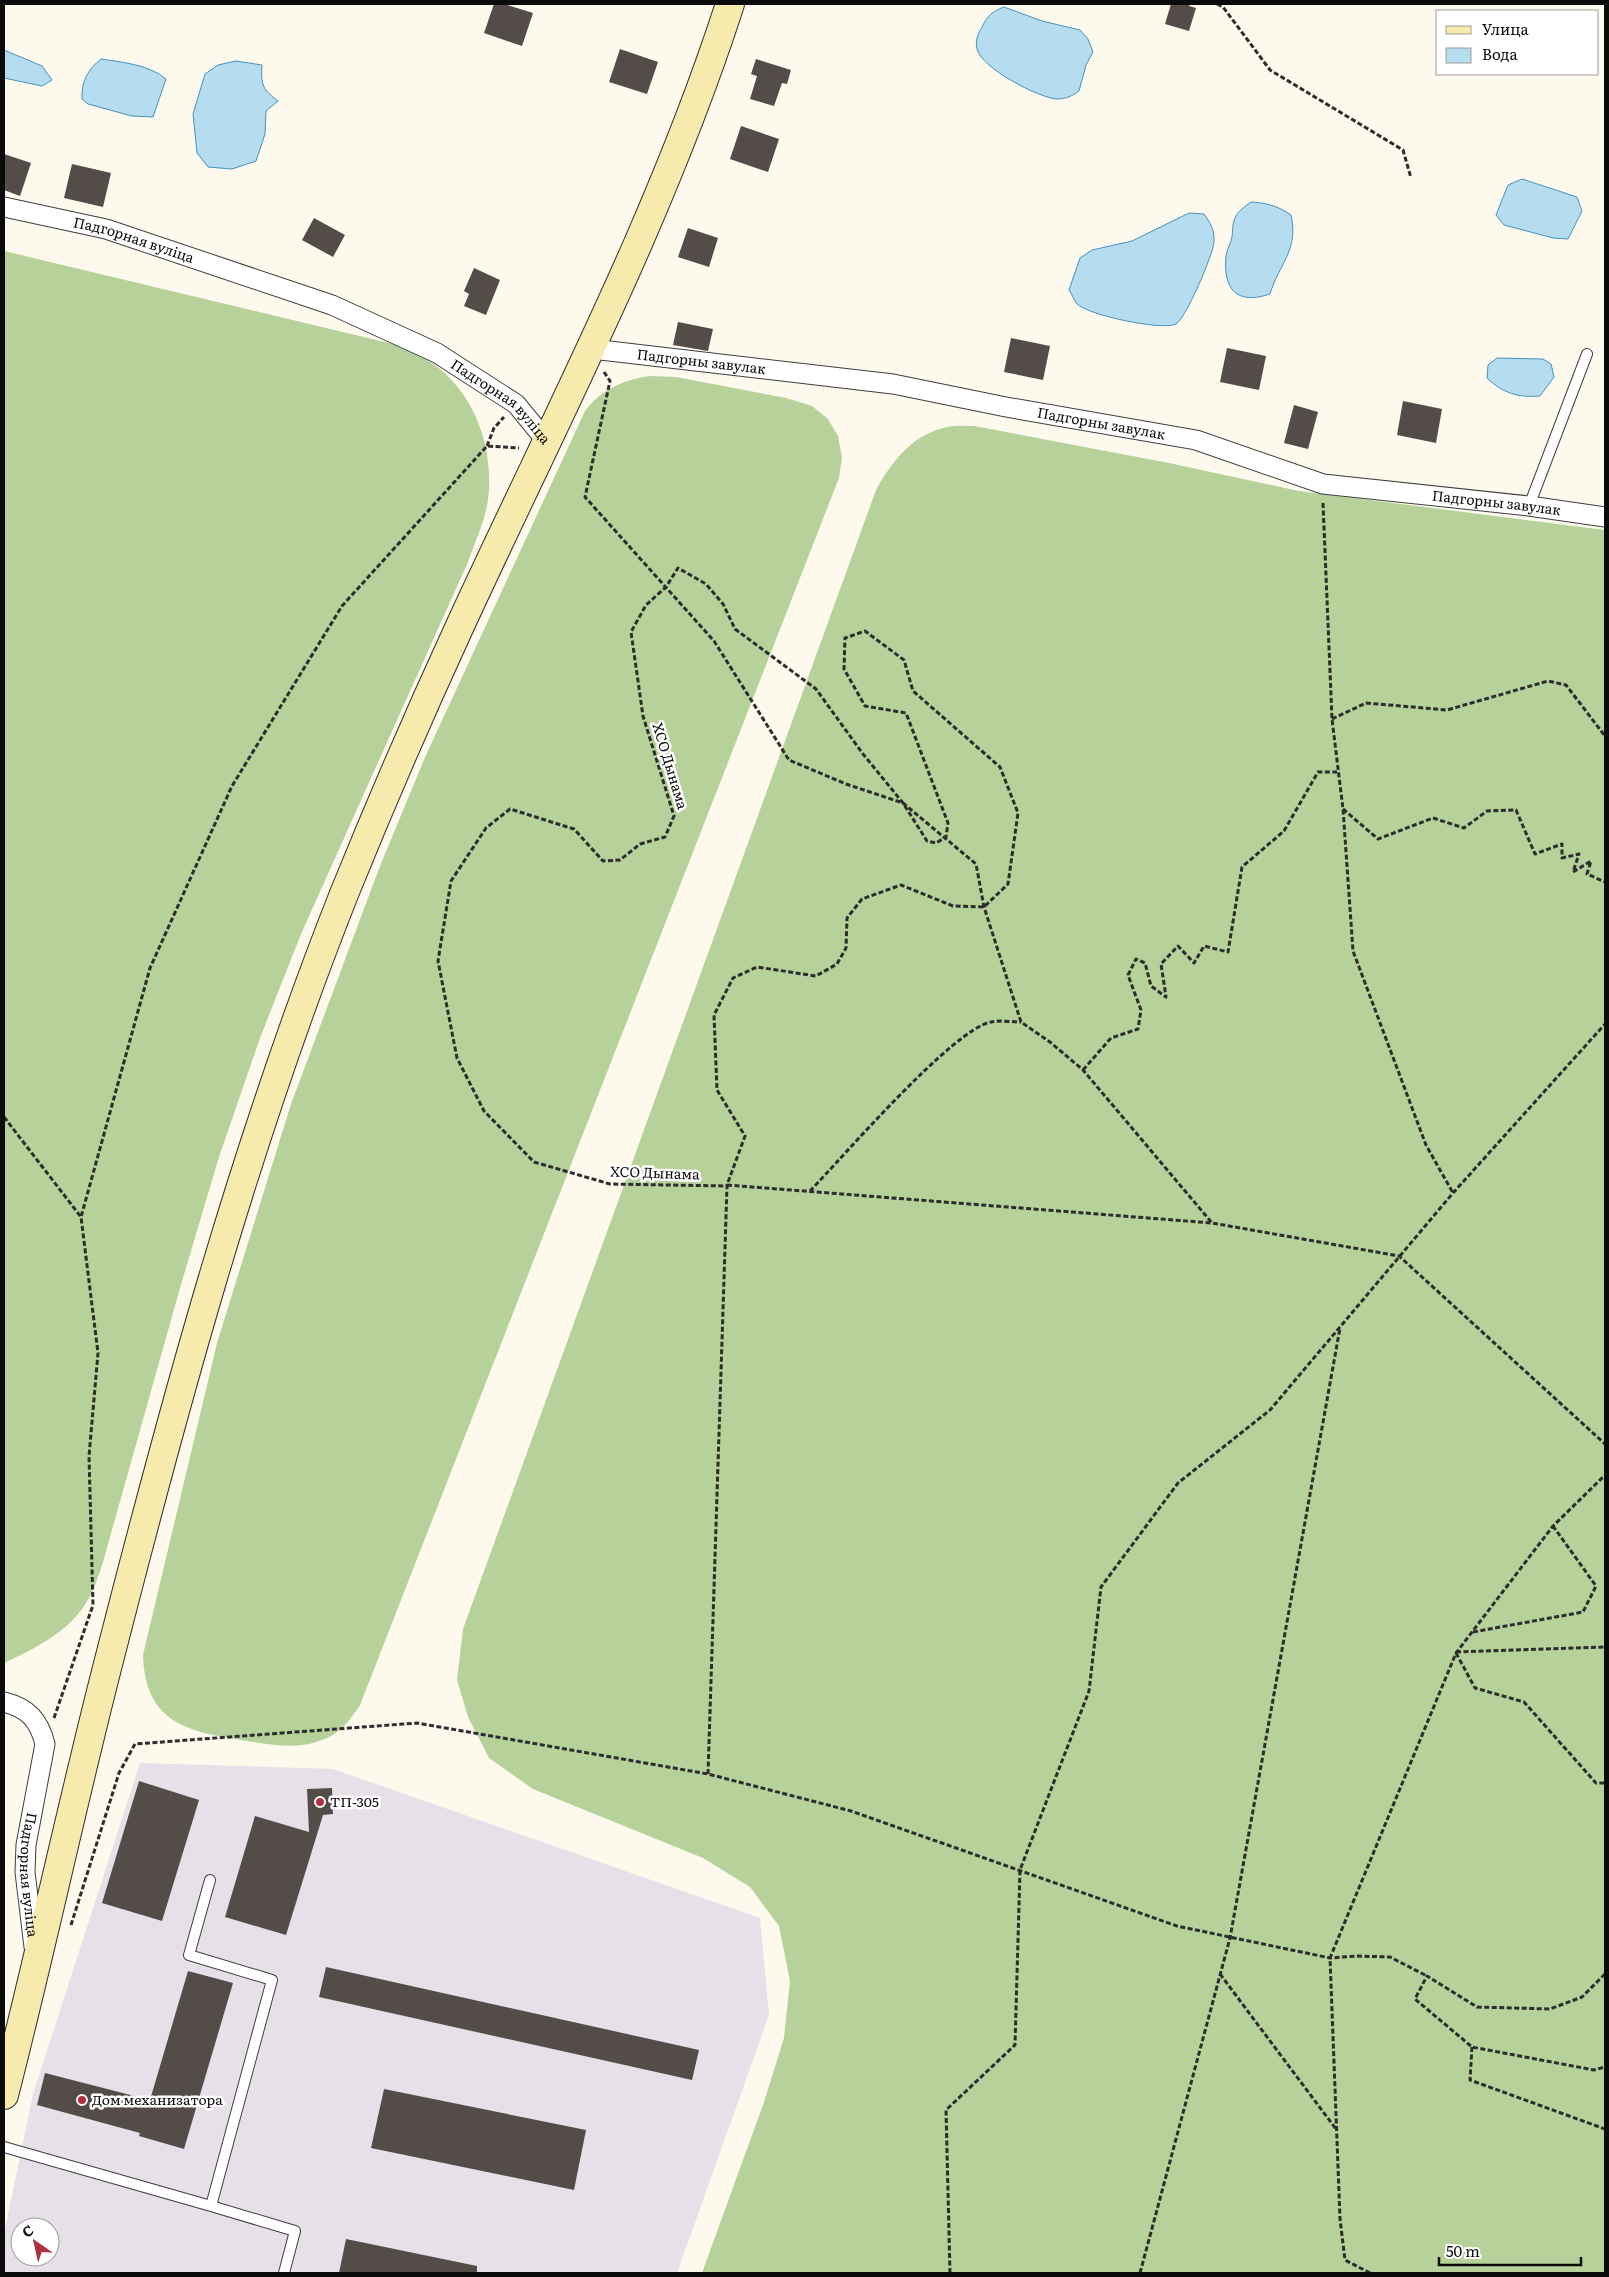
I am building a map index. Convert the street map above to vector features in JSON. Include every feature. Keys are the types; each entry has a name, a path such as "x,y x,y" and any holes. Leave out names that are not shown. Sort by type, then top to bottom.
{"street":[{"name":"Падгорная вуліца","path":"4,207 106,229 332,305 436,353 516,404 548,443 654,209 691,116 730,4"},
{"name":"Падгорны завулак","path":"592,349 893,384 1006,407 1196,440 1323,484 1529,506 1605,517"},
{"path":"36,1968 105,1674 201,1317 247,1164 290,1039 345,893 457,631 548,443"},
{"path":"4,1702 22,1708 34,1718 45,1744"},
{"name":"Падгорная вуліца","path":"4,2095 11,2039 36,1968 25,1872 26,1845 45,1744"}],"lane":[{"path":"1529,506 1587,354"},
{"path":"210,1880 189,1955 272,1980 211,2206"},
{"path":"4,2147 296,2231 284,2273"}],"path":[{"path":"1216,4 1223,7 1270,70 1403,150 1411,178"},
{"path":"592,349 610,381 585,497 714,641 789,760 846,784 903,803 976,864 984,908 1022,1022"},
{"path":"45,1744 93,1605 89,1456 98,1353 81,1217 150,968 232,786 342,606 487,446 494,428 516,404"},
{"path":"487,446 520,448 548,443"},
{"path":"1323,484 1332,718 1337,772 1343,809 1353,951 1426,1145 1453,1193"},
{"name":"XCO Дынама","path":"727,1186 610,1184 534,1162 484,1111 457,1058 438,961 451,881 486,828 510,809 574,829 603,860 620,860 640,844 665,837 674,816 643,716 631,632 646,605 666,587 678,568 706,584 723,604 735,629 816,689 862,754 903,803"},
{"path":"708,1774 727,1186 745,1136 717,1090 714,1015 733,978 757,967 816,976 837,964 846,948 846,918 862,899 901,885 953,906 984,908 1008,884 1018,813 1000,767 913,691 904,660 865,631 845,638 844,669 865,706 906,713 948,824 946,837"},
{"path":"1332,718 1366,703 1447,710 1548,680 1566,685 1605,736"},
{"path":"1083,1070 1111,1038 1138,1029 1141,1010 1128,975 1136,959 1145,963 1151,986 1166,997 1162,964 1178,946 1194,963 1204,946 1228,952 1242,868 1284,831 1318,772 1337,772"},
{"path":"903,803 927,841 936,843 946,837"},
{"path":"1343,809 1378,839 1433,818 1464,828 1486,811 1516,810 1535,854 1562,844 1562,858 1579,854 1573,872 1591,861 1587,874 1605,882"},
{"path":"809,1192 923,1072 960,1038 990,1022 1022,1022 1050,1042 1083,1070 1212,1223"},
{"path":"950,2273 946,2110 1015,2045 1020,1870 1089,1691 1101,1587 1178,1483 1270,1410 1398,1256 1605,1024"},
{"path":"4,1117 81,1217"},
{"path":"727,1186 1212,1223 1398,1256 1605,1444"},
{"path":"1140,2273 1230,1938 1341,1326"},
{"path":"1370,2273 1345,2260 1340,2219 1330,1958 1456,1652 1553,1526 1605,1475"},
{"path":"1472,1632 1583,1612 1596,1586 1553,1526"},
{"path":"1456,1652 1605,1648"},
{"path":"1456,1652 1475,1688 1524,1702 1596,1783 1605,1783"},
{"path":"70,1929 119,1773 134,1744 417,1724 708,1774 850,1811 1177,1926 1330,1958 1357,1956 1390,1957 1428,1976 1477,2007 1550,2009 1582,1997 1605,1974"},
{"path":"1220,1974 1336,2129"},
{"path":"1428,1976 1415,1999 1472,2047 1594,2070 1605,2067"},
{"path":"1472,2047 1470,2080 1605,2129"}],"shaded area":[{"path":"140,1763 333,1769 760,1918 769,2015 677,2273 4,2273 4,2234 33,2094"}],"green space":[{"path":"4,251 393,344 421,356 439,368 466,399 476,418 483,438 488,458 489,479 485,516 468,562 301,934 260,1038 219,1157 95,1585 81,1610 63,1629 40,1645 4,1663"},
{"path":"650,376 676,377 786,398 812,406 828,419 838,436 842,457 839,478 360,1705 348,1721 334,1734 322,1740 303,1745 266,1744 226,1738 189,1728 161,1710 152,1696 146,1678 143,1655 217,1343 291,1104 380,866 426,755 585,411 606,391 622,383"},
{"path":"950,426 974,426 1169,463 1299,491 1605,530 1605,2273 702,2273 764,2102 784,2038 790,1981 779,1926 750,1887 703,1858 533,1789 489,1758 468,1717 457,1680 463,1629 876,490 889,469 914,442 935,431"}],"water":[{"path":"1004,7 1042,21 1080,30 1088,39 1093,52 1086,65 1079,91 1071,96 1057,99 1037,93 999,73 981,57 976,46 979,32 988,17"},
{"path":"4,50 42,66 52,80 42,86 4,78"},
{"path":"101,59 144,67 166,79 153,117 132,116 88,104 82,99 86,76"},
{"path":"236,61 262,65 262,82 266,90 278,101 266,111 265,134 256,161 232,169 208,167 197,153 193,114 205,74 218,65"},
{"path":"1522,179 1577,197 1582,211 1568,239 1553,238 1504,225 1496,215 1508,185"},
{"path":"1251,202 1282,209 1291,215 1293,227 1287,256 1270,294 1259,297 1241,296 1234,292 1227,278 1226,268 1226,256 1234,220 1240,211"},
{"path":"1189,213 1204,214 1212,227 1214,242 1198,286 1186,310 1176,324 1168,326 1125,321 1095,313 1077,304 1069,290 1080,258 1092,250 1132,241"},
{"path":"1497,358 1543,359 1551,364 1554,377 1540,396 1518,395 1505,391 1487,378 1488,365"}],"building":[{"path":"494,4 504,4 533,13 522,46 484,33"},
{"path":"1171,4 1190,4 1189,6 1196,8 1189,31 1165,24"},
{"path":"620,49 658,62 647,94 609,82"},
{"path":"756,59 791,70 787,84 782,83 774,106 750,99 757,76 751,74"},
{"path":"741,126 779,139 768,172 730,159"},
{"path":"4,154 31,163 20,196 4,190"},
{"path":"72,164 111,173 103,207 64,198"},
{"path":"314,218 345,235 333,257 302,240"},
{"path":"688,228 718,238 709,267 678,257"},
{"path":"474,268 500,280 486,315 464,306 469,294 464,291"},
{"path":"678,322 713,329 708,351 673,345"},
{"path":"1011,338 1050,346 1043,380 1004,372"},
{"path":"1227,348 1266,356 1259,390 1220,382"},
{"path":"1403,401 1442,409 1436,443 1397,435"},
{"path":"1294,405 1318,412 1308,449 1284,443"},
{"path":"139,1781 199,1800 162,1921 102,1903"},
{"path":"332,1788 333,1814 323,1815 286,1935 225,1917 255,1816 309,1832 307,1789"},
{"path":"326,1967 699,2050 692,2080 319,1997"},
{"path":"188,1971 233,1983 184,2149 139,2136 140,2133 37,2105 45,2073 150,2100"},
{"path":"384,2089 586,2130 574,2190 371,2148"},
{"path":"346,2239 477,2266 477,2273 339,2273"}],"place":[{"name":"ТП-305","path":"320,1802"},
{"name":"Дом механизатора","path":"82,2100"}]}
